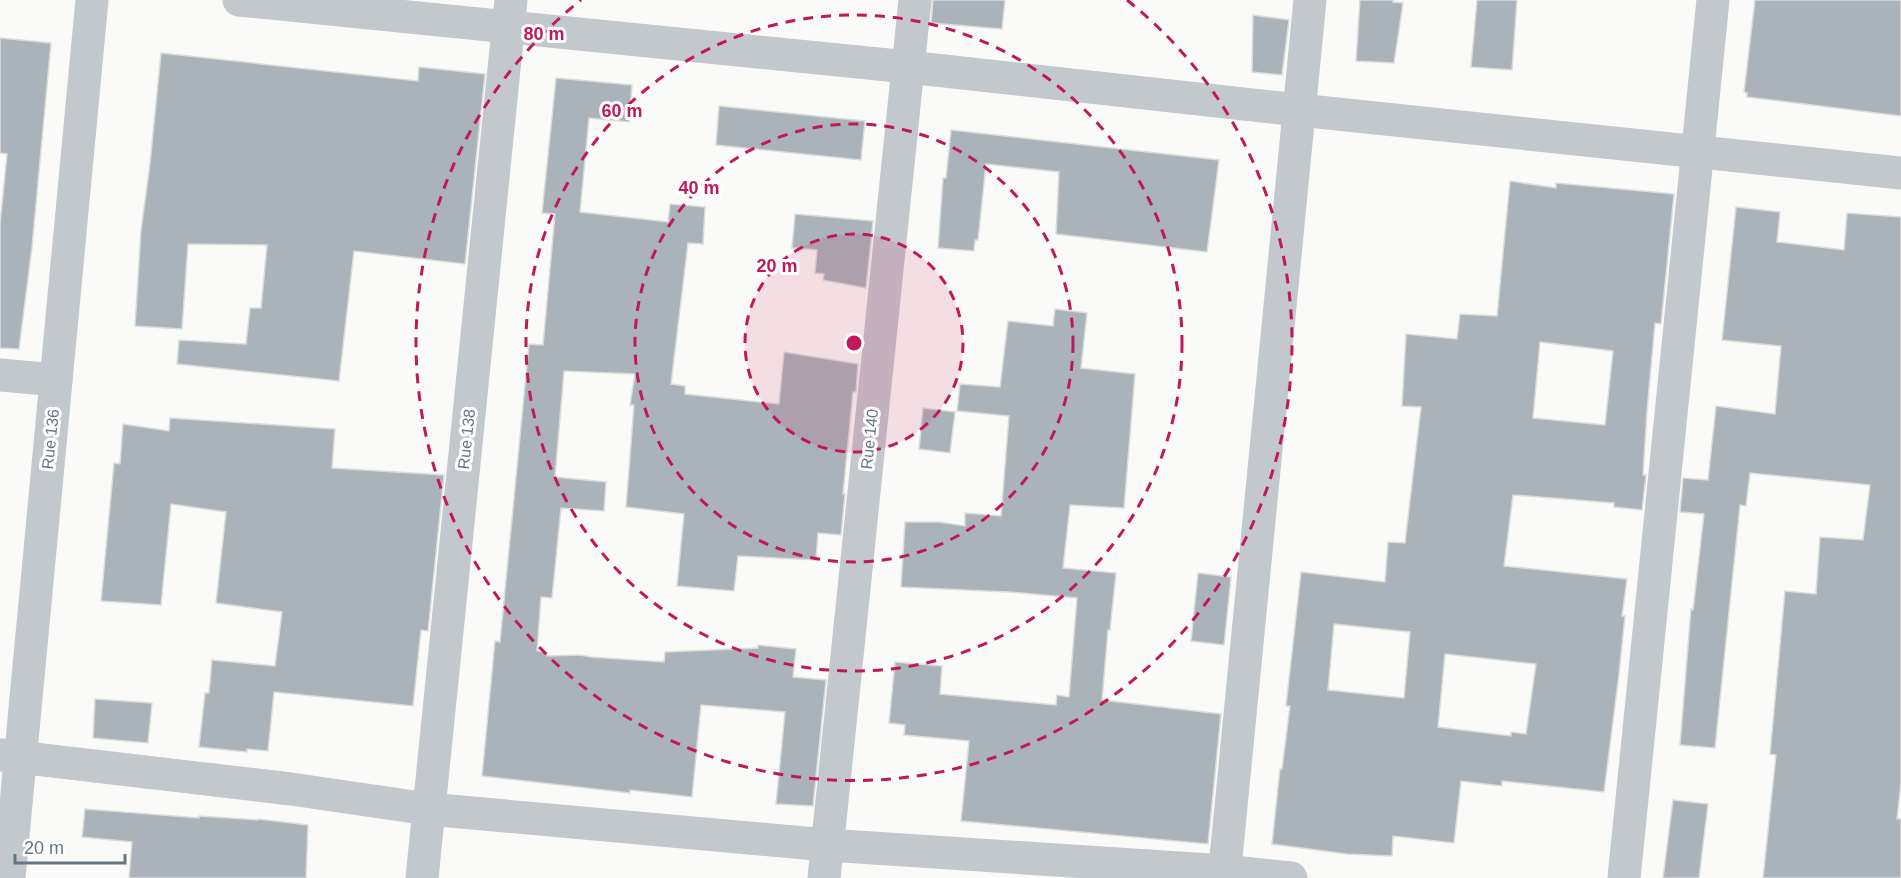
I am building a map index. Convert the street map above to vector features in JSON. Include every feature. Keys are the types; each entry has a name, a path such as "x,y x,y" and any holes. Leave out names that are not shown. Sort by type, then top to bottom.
{"street":[{"name":"Rue 136","path":"9,878 10,756 56,380 92,0"},
{"path":"239,0 510,14 908,67 1901,172"},
{"name":"Rue 140","path":"824,878 915,0"},
{"path":"1224,875 1310,0"},
{"path":"1624,878 1713,0"},
{"name":"Rue 138","path":"422,878 510,14"},
{"path":"0,375 56,380"},
{"path":"10,756 291,789 428,809 827,845 1224,875 1292,878"}],"building":[{"path":"933,0 1005,0 1002,29 931,23"},
{"path":"1360,0 1393,0 1393,2 1403,3 1394,63 1356,61"},
{"path":"1477,0 1517,0 1512,70 1471,67"},
{"path":"1755,0 1901,0 1901,116 1747,97 1747,93 1744,92"},
{"path":"1253,15 1289,20 1282,75 1252,72"},
{"path":"0,38 51,43 32,247 19,349 0,348 0,225 7,154 0,153"},
{"path":"161,53 418,81 419,67 485,74 465,264 354,251 339,381 177,364 179,340 246,344 250,308 261,308 267,245 188,244 182,329 135,326 141,230"},
{"path":"556,78 632,85 629,122 589,118 580,212 668,222 670,204 705,207 703,244 688,243 671,384 685,386 685,394 779,404 784,352 858,364 856,392 853,392 841,535 818,533 816,560 738,556 734,591 677,586 684,514 626,507 634,405 630,405 635,374 564,371 555,477 606,482 604,511 561,508 552,598 541,597 537,651 547,653 547,656 580,655 664,662 665,652 758,648 758,645 796,649 793,677 826,680 813,806 776,804 785,712 701,705 692,797 630,790 630,793 482,776 495,641 500,642 529,344 543,345 555,214 542,213"},
{"path":"719,106 865,121 861,160 716,145"},
{"path":"951,130 1219,160 1207,252 1056,234 1059,172 986,164 978,240 975,240 974,251 938,248 943,178 946,178"},
{"path":"1510,181 1556,188 1556,183 1674,194 1661,324 1655,323 1647,411 1643,475 1646,475 1642,510 1614,507 1614,503 1513,495 1504,566 1627,579 1622,616 1625,616 1619,674 1604,792 1502,781 1502,786 1461,781 1454,843 1393,836 1392,856 1347,854 1272,844 1290,706 1286,706 1301,572 1385,582 1388,542 1405,543 1421,407 1402,406 1406,334 1457,339 1460,314 1497,316","holes":["1540,342 1613,351 1605,425 1533,418","1334,624 1410,632 1404,698 1328,690","1445,654 1536,664 1526,734 1511,732 1511,736 1438,727"]},
{"path":"1736,207 1780,212 1777,242 1844,250 1847,213 1901,217 1901,783 1897,819 1901,819 1901,878 1763,878 1776,755 1770,754 1785,591 1816,594 1820,537 1863,540 1870,485 1750,473 1746,506 1740,505 1715,748 1680,745 1691,609 1693,610 1704,514 1680,512 1683,478 1708,480 1716,406 1775,414 1781,346 1722,340"},
{"path":"795,214 873,221 866,288 823,280 824,274 815,273 817,250 792,248"},
{"path":"1055,309 1087,313 1081,368 1135,374 1124,508 1070,505 1063,568 1116,573 1102,700 1221,714 1208,844 961,821 969,741 904,735 905,725 889,723 895,662 942,666 940,694 1056,705 1057,695 1069,697 1077,598 901,587 905,522 939,522 965,526 965,513 1001,516 1009,416 957,411 960,384 1000,387 1008,321 1053,326"},
{"path":"923,408 955,412 950,453 919,449"},
{"path":"170,418 335,429 332,468 444,475 428,631 421,630 413,706 274,692 268,751 247,749 247,752 199,747 205,693 209,693 212,660 275,666 282,612 216,603 226,512 171,504 161,605 101,601 114,463 120,464 123,424 169,431"},
{"path":"1198,573 1231,577 1224,645 1191,641"},
{"path":"95,699 152,703 148,743 93,738"},
{"path":"1673,800 1708,804 1699,878 1663,878"},
{"path":"85,809 199,818 199,816 258,819 308,825 306,878 129,878 132,842 82,837"}]}
